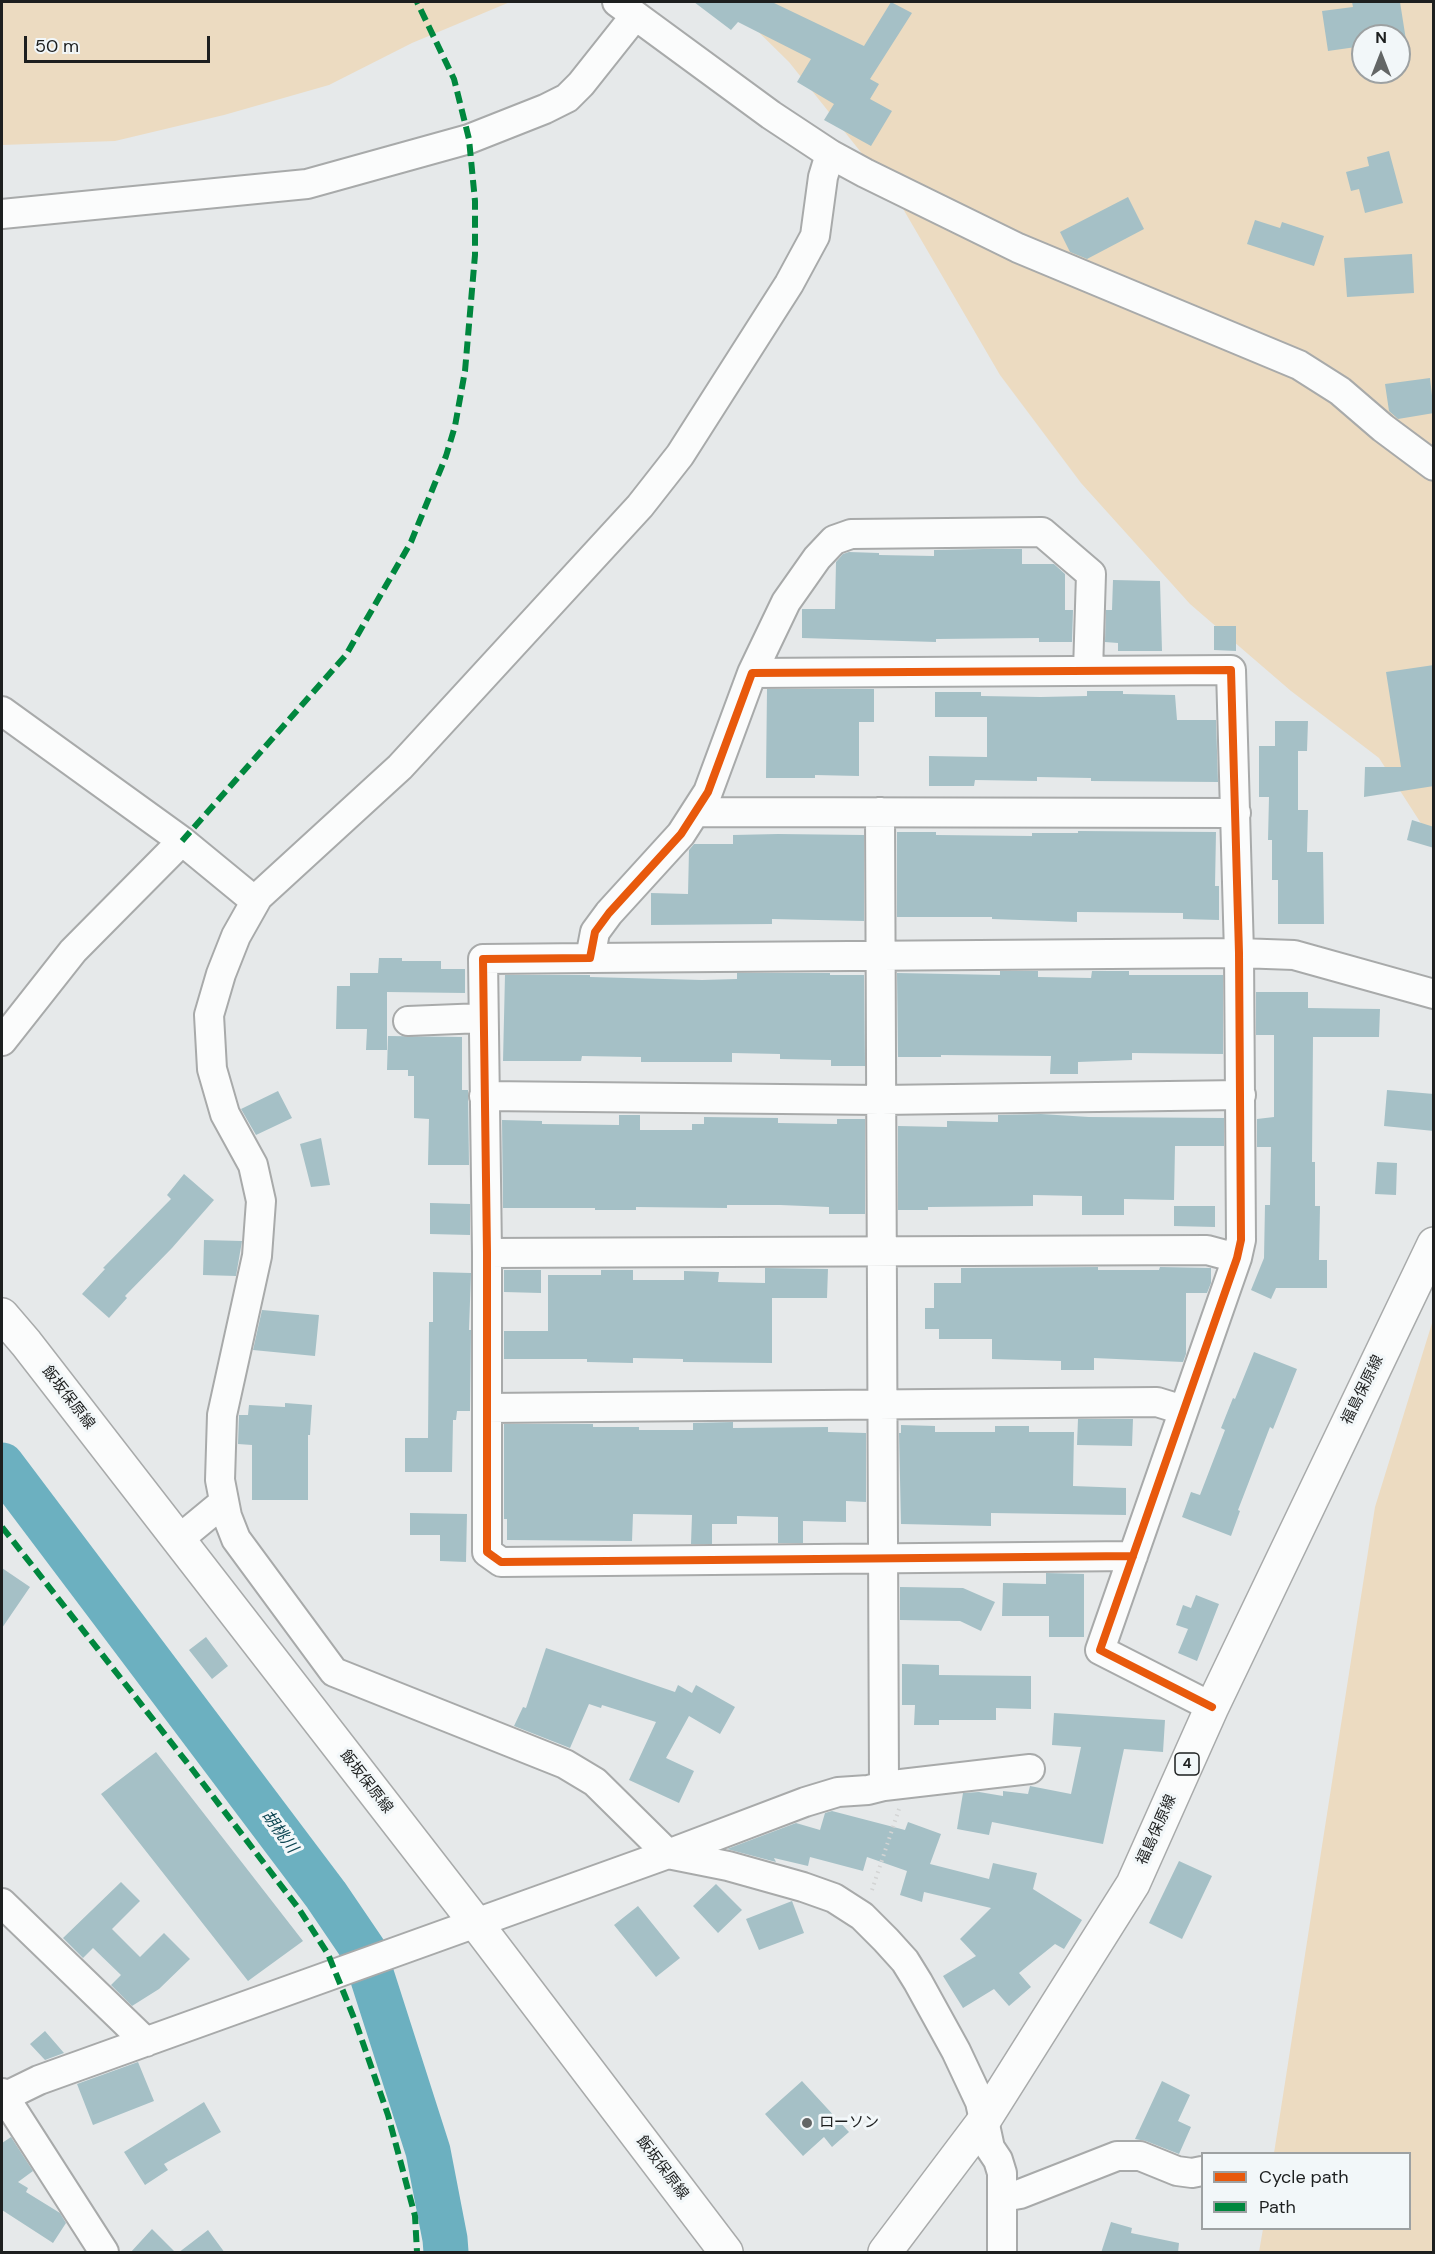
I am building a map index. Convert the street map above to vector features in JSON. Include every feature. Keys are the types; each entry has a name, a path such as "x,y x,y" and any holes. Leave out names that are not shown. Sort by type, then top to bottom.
{"main road":[{"name":"福島保原線","path":"885,2253 983,2122 1133,1884 1212,1707 1434,1244"},
{"name":"飯坂保原線","path":"2,1315 475,1922 726,2253"}],"street":[{"path":"2,214 307,184 469,139 567,98 581,84 626,9 695,57 771,115 830,154 1018,248 1299,365 1340,391 1383,428 1434,466"},
{"path":"830,154 823,177 815,236 789,284 680,455 640,506 400,767 286,869 255,901 236,936 221,974 209,1015 212,1069 225,1114 253,1165 261,1201 256,1256 222,1415 220,1480 227,1516 236,1539 333,1672 539,1752 580,1772 595,1782 668,1854 728,1866 803,1887 834,1898 862,1916 905,1961 975,2089 990,2148 998,2160 1002,2173 1002,2253"},
{"path":"590,958 595,932 609,913 681,834 708,792 752,673 786,602 817,558 834,540 851,534 1042,532 1090,574 1088,671"},
{"path":"752,673 1231,669 1242,1095 1242,1240 1100,1650 1212,1707"},
{"path":"2,711 182,841 255,901"},
{"path":"696,812 1236,813"},
{"path":"880,812 883,1558 895,1785"},
{"path":"2,1041 73,951 182,841"},
{"path":"1133,1556 501,1562 487,1552 487,1253 483,959 1239,952 1294,955 1434,994"},
{"path":"408,1021 483,1018"},
{"path":"484,1096 881,1100 1242,1095"},
{"path":"487,1253 1207,1250 1237,1258"},
{"path":"487,1408 1157,1402 1183,1410"},
{"path":"178,1540 224,1503"},
{"path":"104,2253 2,2096 39,2080 668,1854 805,1802 838,1792 1030,1769"},
{"path":"2,1903 146,2042"},
{"path":"1003,2197 1020,2194 1117,2156 1140,2156 1177,2171 1201,2171"}],"path":[{"path":"862,1916 895,1785"}],"shaded area":[{"path":"2,2 510,2 412,43 329,85 224,115 115,141 2,145"},
{"path":"728,2 1433,2 1433,842 1379,758 1291,691 1190,604 1081,483 1000,375 895,195 789,62"},
{"path":"1433,1320 1433,2252 1259,2252 1263,2230 1411,2230 1411,2152 1274,2152 1375,1507"}],"building":[{"path":"694,2 772,2 864,46 891,2 912,13 870,79 879,84 870,99 892,111 871,146 824,120 834,104 797,82 811,59 738,22 731,30"},
{"path":"1352,2 1400,2 1403,24 1351,24 1351,48 1328,51 1322,11 1353,7"},
{"path":"1389,151 1403,203 1365,213 1359,189 1351,191 1346,172 1369,166 1367,157"},
{"path":"1128,197 1144,229 1087,259 1070,252 1060,232"},
{"path":"1255,220 1280,228 1282,222 1324,236 1314,266 1247,244"},
{"path":"1412,254 1414,293 1347,297 1344,258"},
{"path":"1430,378 1434,413 1398,419 1389,411 1385,384"},
{"path":"1022,549 1022,564 1054,564 1065,574 1065,610 1073,610 1072,642 1039,642 1039,638 936,639 936,642 802,638 802,609 835,609 836,562 843,554 849,552 934,556 934,550"},
{"path":"1113,580 1160,581 1162,651 1118,651 1118,643 1105,642 1106,610 1112,610"},
{"path":"1214,626 1236,626 1236,651 1214,650"},
{"path":"1434,665 1434,786 1364,797 1365,767 1401,767 1386,672"},
{"path":"767,689 874,689 874,722 859,722 859,776 815,775 815,778 766,778"},
{"path":"1087,691 1175,695 1177,720 1216,720 1218,782 1091,781 1091,778 1037,777 1037,781 975,780 974,786 929,786 929,756 987,757 987,717 935,717 935,692 981,692 981,696 1041,697 1087,696"},
{"path":"1275,721 1308,721 1307,751 1298,751 1298,810 1308,810 1307,852 1323,852 1324,924 1278,924 1278,880 1272,880 1272,840 1268,840 1269,797 1259,797 1259,746 1275,746"},
{"path":"1412,820 1434,827 1434,848 1407,840"},
{"path":"1078,831 1216,832 1215,886 1219,886 1219,920 1183,919 1183,913 1077,912 1077,922 992,919 992,917 897,917 897,832 936,832 936,835 1032,836 1032,833 1078,833"},
{"path":"733,835 864,835 864,921 772,919 772,924 651,925 651,893 688,894 689,850 694,844 733,844"},
{"path":"379,958 402,958 402,961 441,961 441,969 465,969 465,993 387,992 387,1050 366,1050 367,1029 336,1029 337,986 350,986 350,973 378,973"},
{"path":"1000,971 1038,971 1038,977 1091,978 1092,971 1129,971 1129,975 1223,975 1223,1054 1132,1053 1132,1060 1078,1062 1078,1074 1050,1074 1051,1056 898,1057 897,973 1000,975"},
{"path":"737,973 864,975 865,1066 831,1066 831,1060 780,1059 780,1054 732,1053 732,1062 641,1062 641,1057 582,1056 581,1061 503,1061 505,975 590,975 590,977 702,980 737,979"},
{"path":"1256,992 1308,992 1308,1008 1380,1009 1379,1037 1313,1037 1312,1162 1315,1162 1315,1206 1320,1206 1319,1260 1327,1260 1327,1288 1276,1288 1271,1299 1251,1290 1264,1258 1265,1205 1270,1205 1271,1147 1257,1147 1257,1119 1274,1117 1274,1035 1256,1035"},
{"path":"388,1036 462,1037 462,1090 468,1090 469,1165 428,1165 429,1119 414,1118 414,1076 408,1076 408,1070 387,1070"},
{"path":"1387,1090 1434,1094 1434,1131 1384,1126"},
{"path":"278,1091 292,1118 256,1135 241,1109"},
{"path":"1041,1114 1089,1117 1224,1118 1224,1146 1175,1146 1174,1200 1124,1199 1124,1215 1082,1215 1082,1196 1033,1195 1033,1206 928,1207 928,1210 898,1210 898,1126 947,1127 947,1121 998,1122 998,1115"},
{"path":"619,1115 640,1115 640,1130 692,1130 692,1124 704,1124 704,1117 778,1118 778,1123 837,1124 837,1119 865,1119 865,1214 829,1214 829,1207 780,1205 727,1205 727,1208 636,1207 636,1210 503,1208 502,1120 542,1121 542,1124 619,1125"},
{"path":"321,1138 330,1185 311,1187 300,1144"},
{"path":"1377,1162 1397,1163 1396,1195 1375,1194"},
{"path":"184,1174 214,1200 172,1248 125,1296 127,1298 109,1318 82,1294 105,1269 103,1268 171,1199 167,1195"},
{"path":"430,1203 470,1204 470,1235 430,1234"},
{"path":"1174,1206 1215,1206 1215,1227 1174,1226"},
{"path":"204,1240 242,1241 236,1276 203,1275"},
{"path":"1098,1267 1098,1270 1159,1270 1160,1267 1211,1268 1211,1283 1207,1293 1186,1293 1186,1354 1183,1362 1094,1358 1094,1370 1061,1370 1061,1361 992,1359 992,1339 939,1339 939,1329 925,1329 925,1308 934,1308 934,1283 961,1283 961,1268"},
{"path":"765,1268 828,1269 827,1298 772,1298 772,1363 683,1362 683,1359 633,1358 633,1363 587,1362 587,1359 504,1359 504,1331 548,1331 548,1275 601,1275 601,1270 633,1270 633,1280 684,1280 684,1271 719,1272 718,1282 765,1283"},
{"path":"504,1270 541,1270 541,1293 504,1292"},
{"path":"433,1272 471,1273 470,1411 457,1411 456,1420 453,1420 452,1472 405,1472 405,1438 428,1438 429,1322 433,1322"},
{"path":"262,1310 319,1315 315,1356 253,1350"},
{"path":"1254,1352 1297,1369 1273,1429 1270,1427 1238,1510 1240,1511 1231,1536 1182,1517 1191,1492 1200,1495 1225,1430 1221,1428"},
{"path":"285,1403 312,1405 310,1435 308,1435 308,1500 252,1500 252,1445 238,1444 239,1415 248,1415 249,1405 285,1407"},
{"path":"1078,1419 1133,1419 1132,1446 1077,1445"},
{"path":"733,1422 733,1428 828,1427 828,1432 866,1433 866,1502 846,1501 846,1522 803,1521 803,1543 778,1543 778,1517 737,1516 737,1524 712,1524 712,1544 691,1544 692,1515 633,1514 632,1541 507,1540 507,1519 504,1519 504,1424 593,1424 593,1427 639,1427 639,1430 693,1430 693,1423"},
{"path":"901,1425 935,1426 935,1432 995,1432 995,1426 1029,1426 1029,1432 1074,1432 1073,1486 1126,1488 1126,1515 991,1513 991,1526 901,1524 899,1433 901,1433"},
{"path":"410,1513 467,1514 466,1562 440,1561 440,1535 410,1535"},
{"path":"2,1568 30,1587 2,1628"},
{"path":"1046,1573 1084,1574 1084,1637 1049,1637 1049,1616 1002,1616 1003,1583 1046,1584"},
{"path":"900,1587 963,1588 995,1602 981,1631 960,1621 900,1620"},
{"path":"1196,1595 1219,1604 1197,1661 1178,1653 1188,1629 1176,1625 1183,1605 1191,1608"},
{"path":"206,1637 228,1666 212,1679 189,1650"},
{"path":"546,1648 675,1692 678,1685 692,1693 696,1685 735,1707 720,1734 689,1716 666,1758 694,1771 679,1803 629,1780 656,1722 602,1705 601,1708 589,1704 570,1748 514,1726 523,1707 526,1708"},
{"path":"902,1664 939,1665 939,1675 1031,1676 1031,1709 996,1708 996,1720 939,1720 939,1725 914,1725 915,1705 902,1705"},
{"path":"1054,1713 1165,1720 1163,1752 1124,1749 1103,1844 992,1822 989,1835 957,1829 963,1793 979,1792 1003,1796 1003,1791 1028,1794 1030,1786 1071,1794 1081,1747 1052,1745"},
{"path":"156,1752 303,1941 248,1981 101,1794"},
{"path":"832,1811 905,1830 908,1822 941,1834 930,1864 989,1879 993,1863 1037,1873 1033,1889 1082,1920 1064,1949 1055,1944 1019,1973 1031,1987 1009,2006 994,1989 963,2008 943,1976 976,1956 960,1939 991,1908 924,1892 922,1902 900,1895 907,1871 867,1857 863,1871 810,1857 808,1866 774,1858 776,1862 727,1849 796,1823 820,1830 825,1813"},
{"path":"1179,1861 1212,1876 1182,1939 1149,1923"},
{"path":"121,1882 140,1901 112,1929 140,1957 164,1933 190,1959 159,1989 132,2006 111,1985 121,1975 93,1948 83,1958 63,1938"},
{"path":"716,1884 742,1910 718,1933 693,1906"},
{"path":"792,1901 804,1933 759,1950 746,1919"},
{"path":"638,1906 680,1958 656,1977 614,1925"},
{"path":"45,2031 64,2053 45,2060 30,2044"},
{"path":"138,2062 154,2101 93,2125 77,2084"},
{"name":"ローソン","path":"802,2081 849,2132 832,2147 824,2137 803,2156 765,2114"},
{"path":"1162,2081 1190,2095 1178,2121 1191,2127 1179,2154 1135,2139"},
{"path":"204,2102 221,2132 164,2164 168,2170 145,2185 124,2152"},
{"path":"11,2137 33,2171 18,2182 28,2188 26,2192 60,2213 66,2223 53,2243 2,2210 2,2143"},
{"path":"1111,2222 1132,2228 1131,2233 1179,2243 1178,2253 1101,2253"},
{"path":"152,2229 176,2253 130,2253"},
{"path":"208,2230 225,2253 178,2253"}],"waterway":[{"name":"胡桃川","path":"2,1465 326,1895 364,1951 428,2151 446,2252"}],"marked path":[{"path":"182,841 346,655 411,542 446,456 455,426 465,371 475,255 475,201 469,139 454,79 417,2"},
{"path":"2,1527 299,1909 328,1954 356,2023 388,2115 415,2216 417,2252"}],"cycle path":[{"path":"1133,1556 501,1562 487,1552 487,1253 483,959 590,958 595,932 609,913 681,834 708,792 752,673 1231,670 1239,953 1241,1240 1237,1258 1100,1650 1212,1707"}],"place":[{"name":"ローソン","path":"807,2123"}]}
